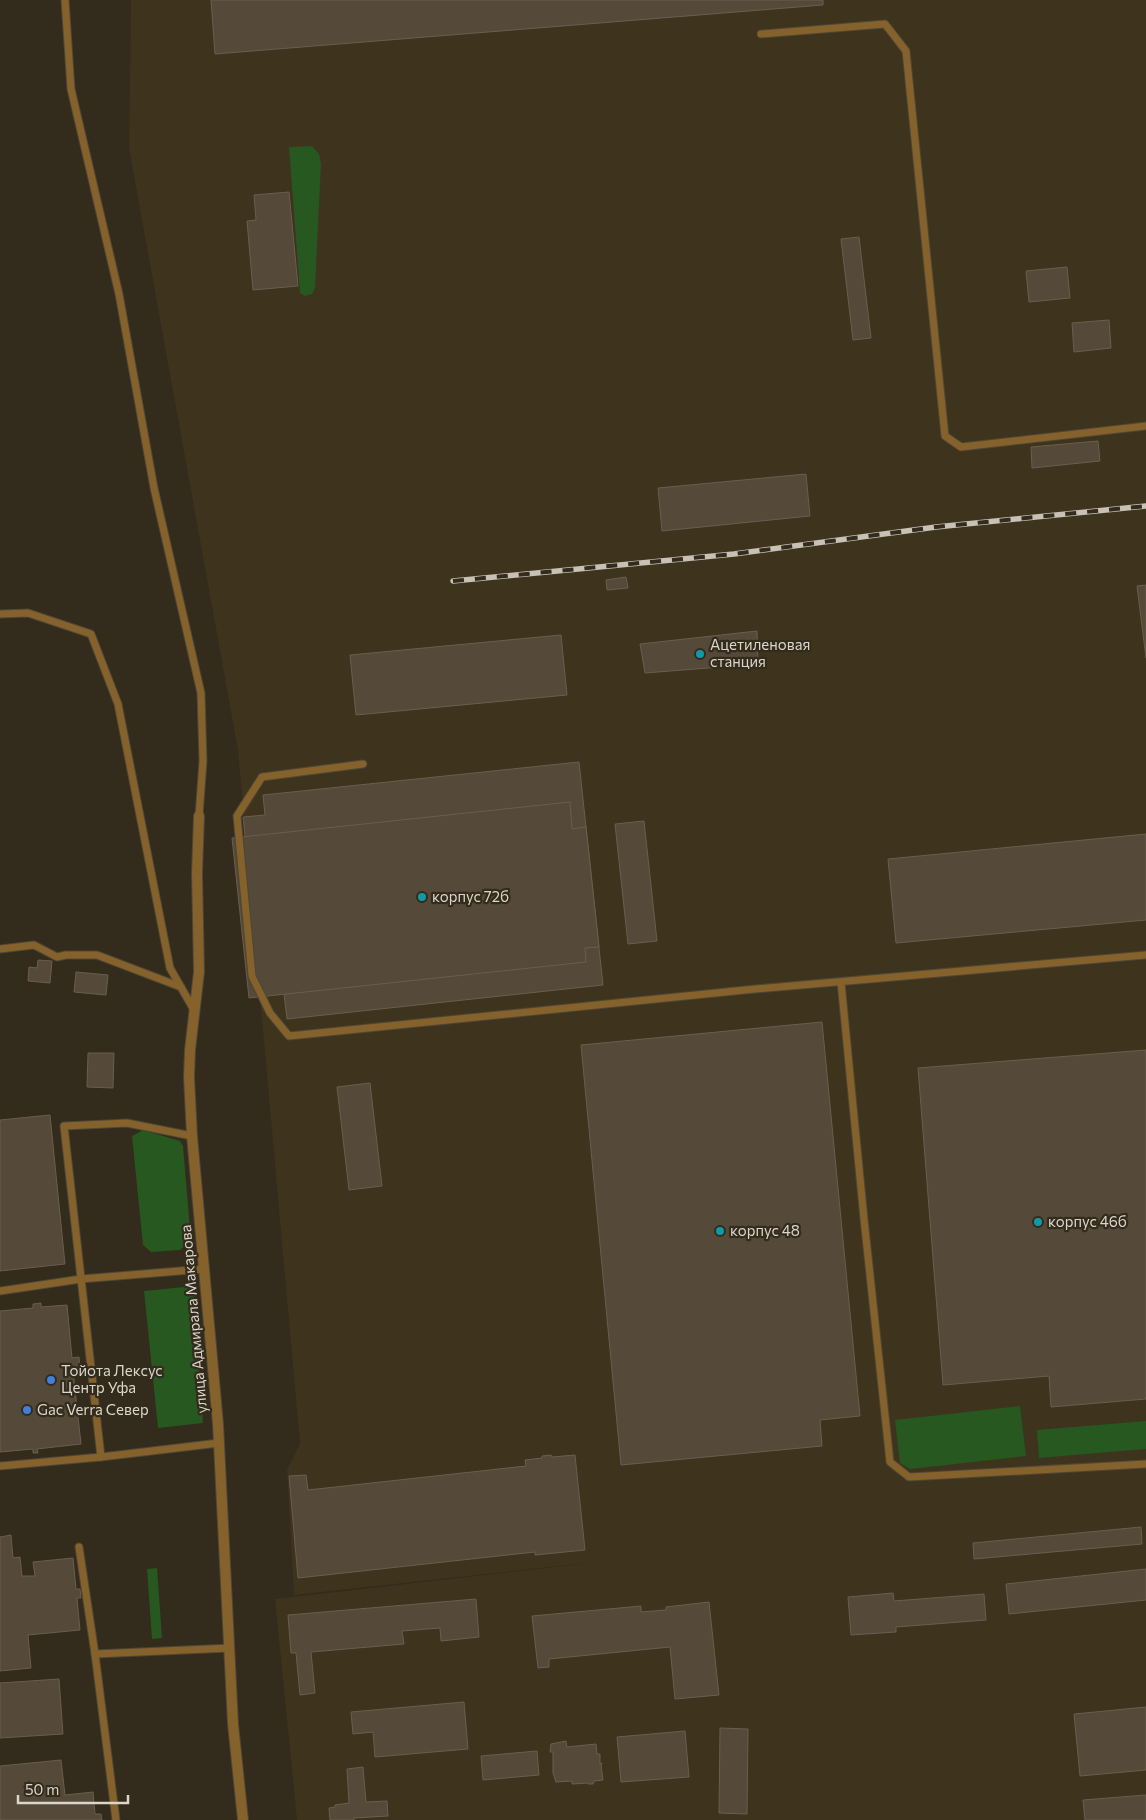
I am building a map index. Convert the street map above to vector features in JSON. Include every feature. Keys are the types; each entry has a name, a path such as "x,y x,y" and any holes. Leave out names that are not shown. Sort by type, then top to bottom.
{"street":[{"name":"улица Адмирала Макарова","path":"199,816 196,873 199,972 190,1050 192,1136 219,1443 233,1724 243,1820"}],"lane":[{"path":"65,0 71,89 119,294 154,488 201,693 203,761 199,816"},
{"path":"761,34 885,24 906,51 945,436 961,447 1146,426"},
{"path":"0,614 28,613 91,634 118,704 170,968 194,1010"},
{"path":"363,764 262,777 237,816 252,976 270,1013 289,1036 841,982 1146,955"},
{"path":"0,949 34,945 57,957 66,954 97,955 181,987"},
{"path":"841,982 890,1462 909,1477 1146,1464"},
{"path":"101,1457 64,1126 128,1123 192,1136"},
{"path":"0,1291 81,1280 204,1269"},
{"path":"0,1466 101,1457 219,1443"},
{"path":"79,1547 116,1820"},
{"path":"95,1654 230,1648"}],"shaded area":[{"path":"131,0 1146,0 1146,1820 297,1820 275,1599 596,1562 294,1595 287,1470 300,1444 238,750 129,148"}],"green space":[{"path":"312,146 319,154 321,164 315,288 312,294 305,296 300,293 289,147"},
{"path":"143,1130 180,1141 183,1146 191,1241 180,1250 151,1252 143,1245 132,1136"},
{"path":"194,1286 203,1423 158,1428 144,1291"},
{"path":"1020,1406 1026,1456 910,1469 900,1463 895,1420"},
{"path":"1146,1421 1146,1449 1039,1458 1037,1430"},
{"path":"157,1568 162,1638 152,1639 147,1569"}],"building":[{"path":"211,0 823,0 823,5 215,54"},
{"path":"289,192 298,286 253,290 247,221 256,220 254,195"},
{"path":"859,237 871,338 853,340 841,239"},
{"path":"1067,267 1070,298 1029,302 1026,271"},
{"path":"1109,320 1111,348 1074,352 1072,323"},
{"path":"1098,441 1100,461 1032,468 1031,447"},
{"path":"806,474 810,516 662,531 658,488"},
{"path":"626,577 628,588 607,590 606,580"},
{"path":"1146,585 1146,658 1137,586"},
{"name":"Ацетиленовая станция","path":"757,631 758,664 645,673 640,644"},
{"path":"561,635 567,695 356,715 350,655"},
{"name":"корпус 72б","path":"579,762 603,985 287,1019 282,977 260,980 243,817 265,815 263,795"},
{"name":"корпус 72б","path":"570,802 572,829 586,827 599,947 585,948 586,962 249,998 232,838"},
{"path":"644,821 657,941 628,944 615,824"},
{"path":"1146,834 1146,920 896,943 888,859"},
{"path":"38,960 52,961 50,983 28,981 29,967 37,968"},
{"path":"76,972 108,975 106,995 74,992"},
{"name":"корпус 48","path":"822,1022 860,1416 820,1420 822,1446 621,1465 581,1045"},
{"name":"корпус 46б","path":"1146,1050 1146,1399 1051,1407 1049,1376 943,1385 918,1068"},
{"path":"88,1053 114,1053 113,1088 87,1087"},
{"path":"370,1083 382,1186 349,1190 337,1087"},
{"path":"50,1115 65,1264 0,1271 0,1120"},
{"path":"41,1303 41,1307 67,1305 72,1358 79,1357 80,1371 73,1371 81,1444 37,1449 38,1453 33,1453 33,1449 0,1452 0,1311 33,1308 33,1304"},
{"path":"551,1455 552,1457 575,1455 585,1550 535,1555 535,1552 298,1578 289,1476 306,1475 308,1490 526,1466 525,1460"},
{"path":"1141,1527 1142,1544 974,1559 973,1543"},
{"path":"11,1535 13,1558 20,1557 22,1576 35,1576 33,1562 73,1558 76,1589 80,1589 81,1598 77,1598 80,1630 28,1635 31,1668 0,1671 0,1537"},
{"path":"1146,1569 1146,1600 1009,1614 1006,1584"},
{"path":"893,1593 894,1601 984,1594 986,1620 896,1627 896,1632 851,1635 848,1597"},
{"path":"476,1599 479,1637 441,1641 440,1628 402,1631 404,1644 311,1652 315,1693 300,1695 296,1653 291,1653 288,1615"},
{"path":"709,1602 719,1695 675,1699 670,1647 549,1659 549,1667 538,1668 532,1616 641,1606 641,1612 666,1610 666,1607"},
{"path":"59,1679 63,1734 0,1738 0,1683"},
{"path":"464,1702 468,1749 375,1757 373,1732 353,1734 351,1712"},
{"path":"1146,1707 1146,1770 1080,1776 1074,1714"},
{"path":"720,1728 748,1729 747,1814 719,1813"},
{"path":"685,1731 689,1777 621,1782 617,1737"},
{"path":"566,1741 567,1747 596,1744 597,1754 600,1754 600,1764 602,1763 603,1780 594,1781 593,1784 572,1784 572,1781 556,1782 553,1773 553,1752 550,1752 551,1744"},
{"path":"537,1751 539,1775 483,1780 481,1756"},
{"path":"61,1760 65,1795 93,1792 95,1814 101,1814 102,1820 0,1820 0,1766"},
{"path":"363,1767 366,1802 387,1801 388,1816 354,1818 354,1820 330,1820 329,1808 349,1803 347,1769"},
{"path":"1146,1795 1146,1820 1085,1820 1083,1800"}],"railway":[{"path":"453,581 734,554 936,527 1146,506"}],"place":[{"name":"Ацетиленовая станция","path":"700,654"},
{"name":"корпус 72б","path":"422,897"},
{"name":"корпус 46б","path":"1038,1222"},
{"name":"корпус 48","path":"720,1231"},
{"name":"Тойота Лексус Центр Уфа","path":"51,1380"},
{"name":"Gac Verra Север","path":"27,1410"}]}
